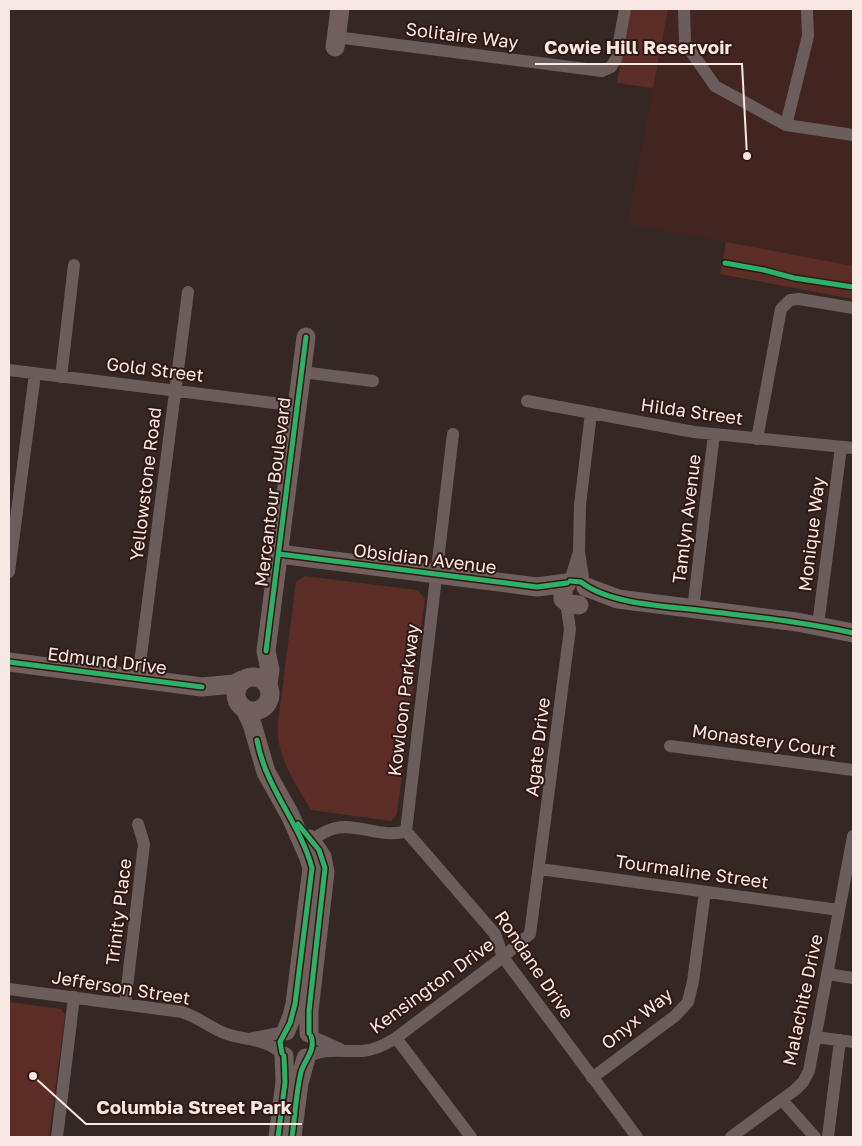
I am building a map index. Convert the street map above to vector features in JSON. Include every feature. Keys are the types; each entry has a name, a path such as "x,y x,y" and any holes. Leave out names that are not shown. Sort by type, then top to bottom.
{"street":[{"path":"336,42 340,9"},
{"name":"Solitaire Way","path":"336,42 602,71 611,66 616,59 626,9"},
{"path":"684,9 685,43 716,86 786,125 853,135"},
{"path":"786,125 808,36 807,9"},
{"path":"61,377 74,265"},
{"name":"Yellowstone Road","path":"138,680 188,292"},
{"path":"757,439 781,309 790,300 799,299 853,308"},
{"name":"Mercantour Boulevard","path":"268,685 270,670 266,651 306,337"},
{"name":"Gold Street","path":"9,370 298,406"},
{"path":"302,372 373,381"},
{"path":"9,572 12,520 26,442 35,374"},
{"name":"Hilda Street","path":"527,401 685,431 847,448"},
{"name":"Agate Drive","path":"540,869 575,593 579,552 580,492 591,413"},
{"name":"Kowloon Parkway","path":"406,831 453,434"},
{"name":"Tamlyn Avenue","path":"693,609 714,434"},
{"name":"Monique Way","path":"818,626 847,448"},
{"name":"Obsidian Avenue","path":"279,554 575,593"},
{"path":"575,593 818,626 853,633"},
{"name":"Mercantour Boulevard","path":"244,679 256,669 266,651"},
{"name":"Edmund Drive","path":"9,662 202,687"},
{"path":"256,677 261,678 270,690 269,699 249,706 202,687 234,684 244,679 256,677"},
{"path":"244,679 236,688 236,693 249,706 266,772 307,843 322,857 326,872 309,1011 310,1035 313,1046 307,1057 299,1083 292,1137"},
{"name":"Monastery Court","path":"670,746 853,770"},
{"name":"Trinity Place","path":"125,1004 144,844 138,824"},
{"path":"307,843 327,831 341,827 395,834 406,831"},
{"name":"Rondane Drive","path":"406,831 495,934 503,957 637,1137"},
{"name":"Malachite Drive","path":"732,1137 803,1082 808,1071 853,836"},
{"path":"278,1137 285,1076 280,1042 286,1032 295,1004 312,871 307,843"},
{"name":"Tourmaline Street","path":"540,869 839,910"},
{"name":"Kensington Drive","path":"307,1057 342,1050 368,1050 384,1045 396,1038 503,957 530,934 540,869"},
{"name":"Onyx Way","path":"592,1078 675,1016 688,1002 693,981 705,892"},
{"path":"827,974 853,978"},
{"name":"Jefferson Street","path":"9,989 182,1012 199,1018 229,1034 253,1038 283,1054"},
{"path":"57,1137 74,997"},
{"path":"286,1032 297,1028 304,1030 310,1035"},
{"name":"Jefferson Street","path":"253,1038 286,1032"},
{"name":"Kensington Drive","path":"310,1035 342,1050"},
{"path":"815,1037 853,1042"},
{"path":"396,1038 470,1137"},
{"path":"828,1137 840,1040"},
{"path":"283,1054 292,1060 302,1060 307,1057"},
{"path":"782,1100 815,1137"}],"shaded area":[{"path":"630,9 668,9 653,88 617,83"},
{"path":"668,9 853,9 853,266 627,224"},
{"path":"726,242 853,266 853,299 720,274"},
{"path":"305,576 417,590 425,599 397,814 391,821 311,810 287,768 283,757 278,734 278,722 296,582"},
{"path":"9,1002 61,1009 65,1015 49,1137 9,1137"}],"cycle path":[{"path":"725,263 794,278 853,287"},
{"path":"266,651 306,337"},
{"path":"279,554 537,587 567,583"},
{"path":"570,581 581,582 593,590 608,596 640,603 780,620 853,633"},
{"path":"9,662 202,687"},
{"path":"257,740 267,774 307,852 312,868 295,1004 290,1023 280,1042 282,1053"},
{"path":"298,824 319,850 325,868 309,1011 309,1033"},
{"path":"292,1137 299,1080 311,1050 311,1036"},
{"path":"278,1137 285,1082 284,1056"}],"place":[{"name":"Cowie Hill Reservoir","path":"747,156"},
{"name":"Columbia Street Park","path":"33,1076"}]}
